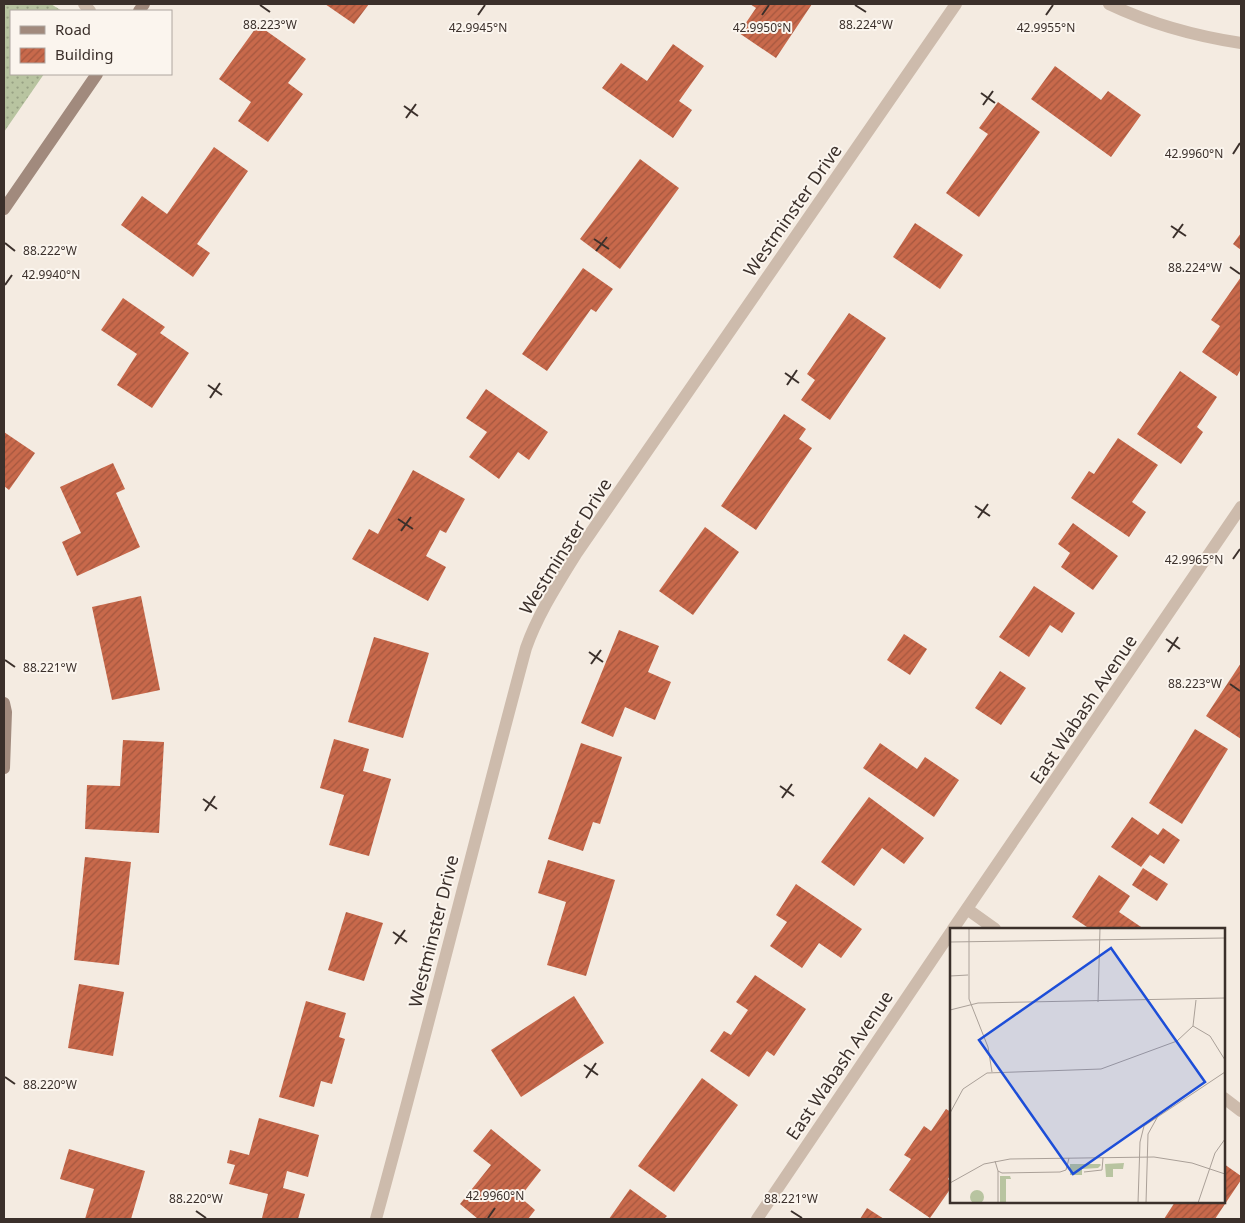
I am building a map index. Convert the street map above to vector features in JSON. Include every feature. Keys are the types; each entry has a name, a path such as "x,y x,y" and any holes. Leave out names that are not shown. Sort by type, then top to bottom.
{"street":[{"name":"Westminster Drive","path":"376,1219 503,732 532,630 576,554 956,4"},
{"path":"1109,4 1163,26 1209,38 1241,43"},
{"path":"4,209 95,75"},
{"name":"East Wabash Avenue","path":"953,928 1241,507"},
{"path":"4,703 6,712 4,768"},
{"path":"967,909 994,928"},
{"name":"East Wabash Avenue","path":"757,1219 950,933"},
{"path":"1225,1099 1241,1111"}],"green space":[{"path":"4,4 51,4 60,10 10,10 10,75 43,75 4,132"}],"building":[{"path":"325,4 369,4 354,24"},
{"path":"750,4 812,4 776,58 739,33 756,8"},
{"path":"258,25 306,59 288,83 303,94 268,142 238,121 251,102 219,79"},
{"path":"673,44 704,66 679,101 692,110 673,138 602,88 621,63 647,81"},
{"path":"1055,66 1101,100 1108,91 1141,115 1111,157 1031,99"},
{"path":"998,102 1040,132 979,217 946,193 988,134 979,128"},
{"path":"214,147 248,171 197,244 210,253 193,277 121,225 142,196 167,214"},
{"path":"640,159 679,188 620,269 580,239"},
{"path":"915,223 963,255 940,289 893,257"},
{"path":"1241,233 1241,250 1233,244"},
{"path":"583,268 613,289 596,312 591,309 547,371 522,354"},
{"path":"1241,277 1241,369 1237,376 1202,352 1220,326 1211,320"},
{"path":"123,298 165,327 160,333 189,353 152,408 117,385 137,354 101,330"},
{"path":"849,313 886,338 830,420 801,400 815,380 807,374"},
{"path":"1180,371 1217,397 1197,427 1203,432 1181,464 1137,434"},
{"path":"486,389 548,432 529,460 518,452 499,479 469,457 487,432 466,418"},
{"path":"784,414 806,429 799,439 812,448 756,530 721,506"},
{"path":"4,432 35,453 9,490 4,486"},
{"path":"1118,438 1158,465 1132,502 1146,512 1129,537 1071,498 1089,471 1094,474"},
{"path":"113,463 125,489 116,493 140,547 77,576 62,542 81,533 60,487"},
{"path":"413,470 465,499 446,533 440,530 426,556 446,567 428,601 352,559 369,529 378,534"},
{"path":"1073,523 1118,556 1093,590 1061,567 1070,553 1058,544"},
{"path":"705,527 739,552 693,615 659,591"},
{"path":"1034,586 1075,613 1062,633 1050,625 1029,657 999,637"},
{"path":"141,596 160,690 112,700 92,607"},
{"path":"619,630 659,646 648,672 671,682 655,720 625,707 613,737 581,723"},
{"path":"904,634 927,649 910,675 887,660"},
{"path":"374,637 429,653 403,738 348,722"},
{"path":"1241,663 1241,739 1206,716"},
{"path":"1000,671 1026,688 1001,725 975,708"},
{"path":"1195,729 1228,749 1182,824 1149,803"},
{"path":"334,739 369,749 363,771 391,779 369,856 329,845 344,795 320,788"},
{"path":"123,740 164,742 159,833 85,829 87,785 120,786"},
{"path":"581,743 622,757 600,824 593,822 583,851 548,839"},
{"path":"880,743 917,769 925,757 959,780 934,817 863,768"},
{"path":"869,797 924,838 904,864 882,848 854,886 821,862"},
{"path":"1132,817 1158,835 1163,828 1180,840 1164,864 1150,855 1141,867 1111,847"},
{"path":"85,857 131,862 119,965 74,960"},
{"path":"548,860 615,880 586,976 547,965 566,902 538,893"},
{"path":"1143,868 1168,884 1157,901 1132,885"},
{"path":"1099,875 1130,896 1119,912 1143,928 1088,928 1072,917"},
{"path":"796,884 862,929 841,958 819,943 802,968 770,946 787,922 776,915"},
{"path":"346,912 383,923 364,981 328,970"},
{"path":"755,975 806,1009 774,1056 767,1051 749,1077 710,1051 724,1031 731,1035 748,1010 736,1002"},
{"path":"79,984 124,992 113,1056 68,1048"},
{"path":"574,996 604,1043 521,1097 491,1050"},
{"path":"306,1001 346,1013 339,1037 345,1039 332,1084 321,1081 314,1107 279,1097"},
{"path":"702,1078 738,1105 674,1192 638,1166"},
{"path":"946,1109 950,1111 950,1176 948,1179 950,1181 950,1189 930,1218 889,1190 911,1159 904,1155 924,1126 931,1131"},
{"path":"259,1118 319,1135 308,1177 287,1171 283,1188 305,1194 298,1219 262,1218 268,1194 229,1184 235,1165 227,1163 230,1150 249,1155"},
{"path":"491,1129 541,1170 520,1197 535,1210 528,1219 478,1219 460,1204 491,1165 473,1151"},
{"path":"69,1149 145,1171 131,1219 85,1219 94,1189 60,1179"},
{"path":"1225,1165 1241,1176 1241,1180 1215,1219 1164,1219 1174,1203 1225,1203"},
{"path":"630,1189 667,1216 664,1219 609,1219"},
{"path":"867,1208 884,1219 860,1219"}]}
